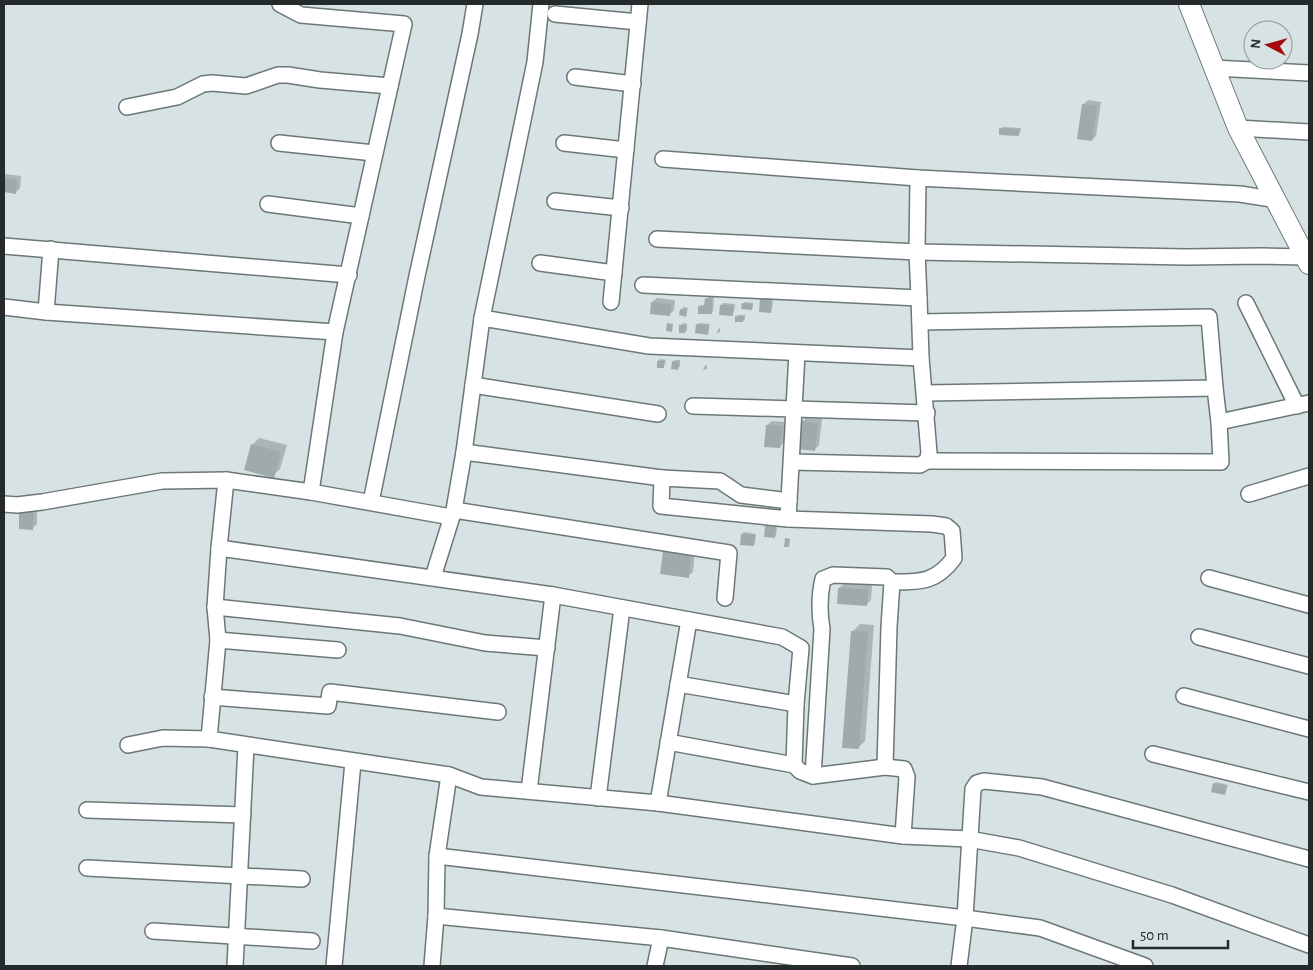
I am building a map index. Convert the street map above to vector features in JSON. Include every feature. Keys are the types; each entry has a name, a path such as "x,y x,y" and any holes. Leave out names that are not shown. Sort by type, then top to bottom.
{"street":[{"path":"280,4 301,15 404,24 335,332 312,492"},
{"path":"371,502 475,4"},
{"path":"433,577 452,514 464,452 482,318 534,62 541,4"},
{"path":"612,302 640,4"},
{"path":"1189,4 1238,128 1307,261"},
{"path":"555,14 638,22"},
{"path":"1213,68 1309,73"},
{"path":"127,108 177,97 203,84 246,86 278,75 288,74 320,80 390,86"},
{"path":"575,77 633,84"},
{"path":"1238,128 1309,132"},
{"path":"279,143 374,152"},
{"path":"564,143 626,150"},
{"path":"663,159 918,178 1240,194 1277,200"},
{"path":"918,178 917,252 921,358 929,453 927,461"},
{"path":"555,201 621,208"},
{"path":"268,204 360,216"},
{"path":"657,239 917,252 1186,257 1262,256 1307,261"},
{"path":"4,246 349,275"},
{"path":"46,312 51,249"},
{"path":"540,263 614,273"},
{"path":"643,285 919,298"},
{"path":"1219,422 1303,405 1246,302"},
{"path":"4,307 46,312 335,332"},
{"path":"792,462 920,465 927,461 1221,462 1209,317 920,322"},
{"path":"482,318 649,346 921,358"},
{"path":"788,519 797,353"},
{"path":"474,385 658,414"},
{"path":"925,393 1215,388"},
{"path":"693,406 927,413"},
{"path":"464,452 662,478 720,481 741,495 789,500"},
{"path":"1249,494 1309,476"},
{"path":"662,478 661,506 788,519 932,524 946,526 952,531 954,558 940,573 922,582 892,582 887,577 833,575 823,578 819,611 822,629 813,776"},
{"path":"209,740 218,640 215,606 218,548 226,480"},
{"path":"4,504 17,505 42,502 162,482 226,480 729,553 725,598"},
{"path":"218,548 554,595 782,637 801,648 796,704 794,765"},
{"path":"1209,578 1309,605"},
{"path":"885,767 892,582"},
{"path":"529,791 554,595"},
{"path":"215,606 400,626 485,643 547,648"},
{"path":"598,798 622,608"},
{"path":"658,803 689,620"},
{"path":"1199,637 1309,666"},
{"path":"218,640 338,650"},
{"path":"678,684 796,704"},
{"path":"212,696 328,706 330,692 498,712"},
{"path":"1184,696 1309,729"},
{"path":"128,745 163,738 209,740 449,776 481,787 658,803 903,836 969,839 1019,848 1152,889 1309,945"},
{"path":"668,742 794,765 813,776 885,767 904,769 907,777 903,836"},
{"path":"235,966 246,746"},
{"path":"1153,754 1309,792"},
{"path":"334,966 353,762"},
{"path":"432,966 436,916 437,856 449,776"},
{"path":"959,966 965,918 973,789 977,783 984,781 1042,787 1309,859"},
{"path":"87,810 243,816"},
{"path":"437,856 1040,928 1145,966"},
{"path":"87,868 302,879"},
{"path":"436,916 661,938 778,961 852,966"},
{"path":"153,931 312,941"},
{"path":"655,966 661,938"}],"building":[{"path":"1082,104 1097,106 1092,141 1077,139"},
{"path":"999,128 1019,129 1019,136 999,135"},
{"path":"4,178 17,180 16,194 4,192"},
{"path":"705,298 712,299 712,314 698,314 698,306 704,307"},
{"path":"760,298 772,299 771,313 759,312"},
{"path":"651,302 671,304 670,316 650,314"},
{"path":"742,303 752,304 752,310 741,309"},
{"path":"720,305 733,305 733,316 719,315"},
{"path":"680,309 687,310 686,317 679,315"},
{"path":"735,316 744,317 743,322 735,322"},
{"path":"667,323 673,324 672,332 666,331"},
{"path":"696,324 709,326 708,335 695,333"},
{"path":"679,325 686,325 685,333 679,333"},
{"path":"657,361 664,361 664,368 657,368"},
{"path":"672,361 679,362 678,370 671,369"},
{"path":"800,421 818,423 815,451 798,449"},
{"path":"766,425 782,426 780,448 764,447"},
{"path":"251,444 281,452 274,478 244,470"},
{"path":"19,508 34,508 33,530 19,529"},
{"path":"765,526 776,527 775,538 764,537"},
{"path":"741,534 755,535 754,546 740,545"},
{"path":"785,538 790,539 789,547 784,547"},
{"path":"663,551 691,555 689,578 660,574"},
{"path":"838,588 868,589 867,606 837,604"},
{"path":"851,631 868,632 859,749 842,748"},
{"path":"1213,783 1227,786 1225,795 1211,792"}]}
